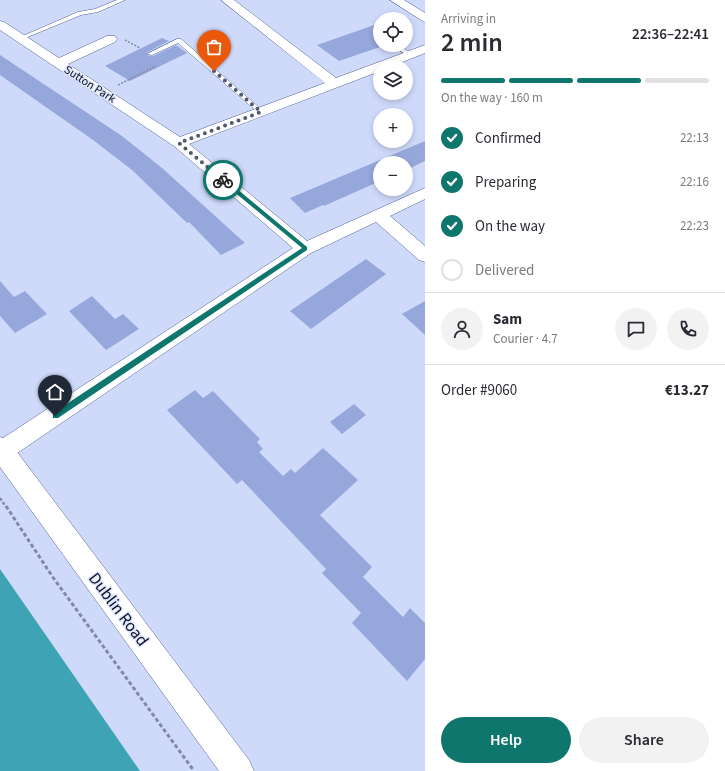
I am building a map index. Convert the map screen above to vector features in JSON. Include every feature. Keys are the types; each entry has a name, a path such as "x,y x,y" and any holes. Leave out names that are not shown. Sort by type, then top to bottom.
{"main road":[{"name":"Dublin Road","path":"1,450 238,771"}],"street":[{"path":"226,0 334,83"},
{"path":"396,0 425,18"},
{"name":"Sutton Park","path":"0,25 179,143 305,249"},
{"path":"59,63 115,38"},
{"path":"179,143 425,49"},
{"path":"1,450 305,249 425,193"},
{"path":"378,215 425,256"}],"lane":[{"path":"21,38 80,13 96,12 122,0"},
{"path":"150,54 179,40 261,112"},
{"path":"406,52 410,55"}],"path":[{"path":"102,92 164,62 115,38"},
{"path":"0,498 52,576 194,771"}],"shaded area":[{"path":"0,569 140,771 0,771"}],"building":[{"path":"373,25 373,49 339,61 317,45"},
{"path":"162,38 169,41 146,53 146,55 153,56 176,45 187,53 130,81 105,66"},
{"path":"0,55 122,136 162,168 245,243 221,255 189,222 187,223 132,170 93,140 0,75"},
{"path":"425,141 425,161 413,167 413,156 389,156 408,148 413,148 413,146"},
{"path":"373,163 373,184 324,206 323,205 305,213 290,198"},
{"path":"366,259 386,274 311,329 290,311"},
{"path":"0,281 14,297 25,291 47,314 15,333 0,316"},
{"path":"92,296 115,319 123,314 139,329 106,350 69,311"},
{"path":"425,301 425,335 402,314"},
{"path":"195,390 203,398 213,391 260,439 257,442 263,449 259,452 283,476 291,469 295,473 323,448 358,480 320,515 372,567 363,577 403,617 410,608 425,623 425,659 407,681 352,623 361,613 322,573 326,569 242,480 237,484 167,410"},
{"path":"354,404 366,415 342,434 330,422"}],"way so far":[{"path":"214,71 261,112 179,143 223,180"}],"route":[{"path":"55,416 305,249 223,180"}]}
